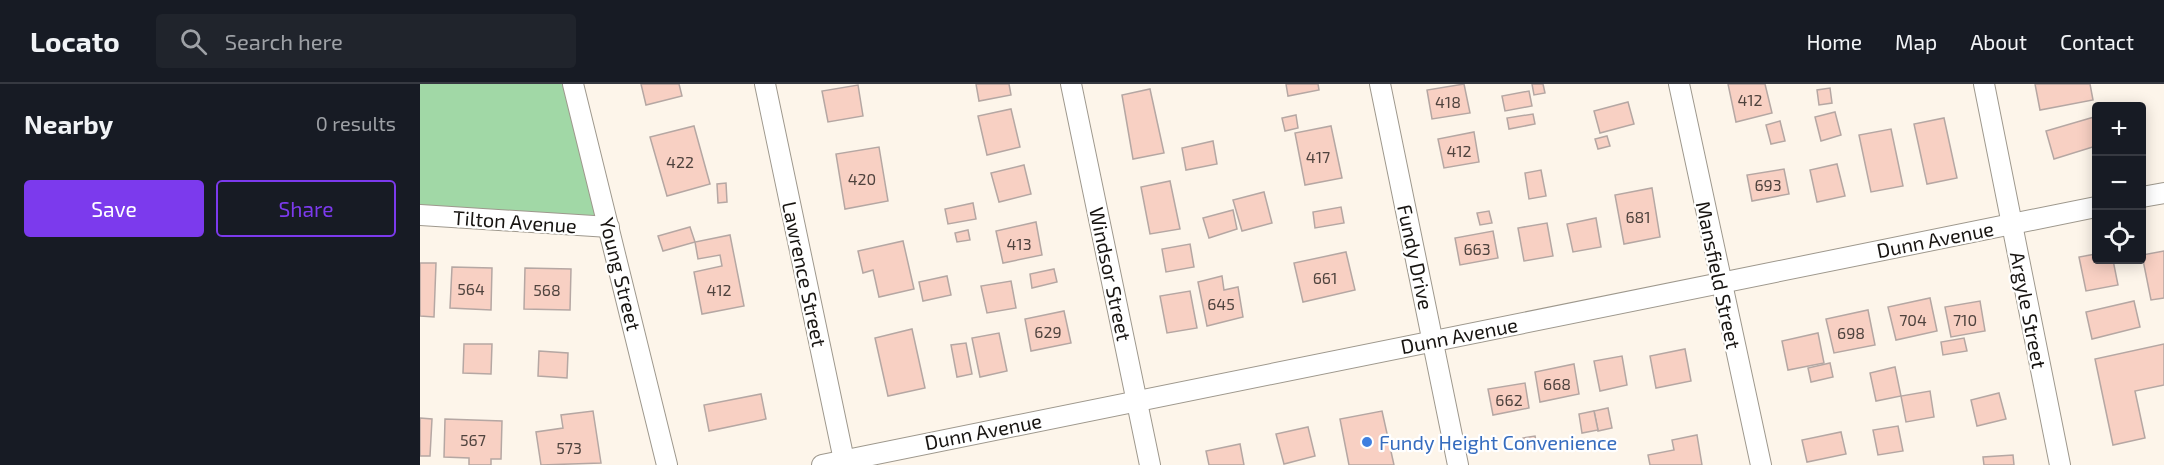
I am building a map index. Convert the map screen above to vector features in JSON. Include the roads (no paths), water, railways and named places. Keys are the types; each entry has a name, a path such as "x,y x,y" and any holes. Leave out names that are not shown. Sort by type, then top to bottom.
{"street":[{"name":"Young Street","path":"573,84 667,465"},
{"name":"Lawrence Street","path":"765,84 844,462"},
{"name":"Windsor Street","path":"1071,84 1150,465"},
{"name":"Fundy Drive","path":"1380,84 1458,465"},
{"name":"Mansfield Street","path":"1679,84 1761,465"},
{"name":"Argyle Street","path":"1984,84 2060,465"},
{"path":"2146,196 2164,193"},
{"name":"Dunn Avenue","path":"822,465 2092,208"},
{"name":"Tilton Avenue","path":"420,215 609,227"}],"place":[{"name":"Fundy Height Convenience","path":"1367,442"}]}
